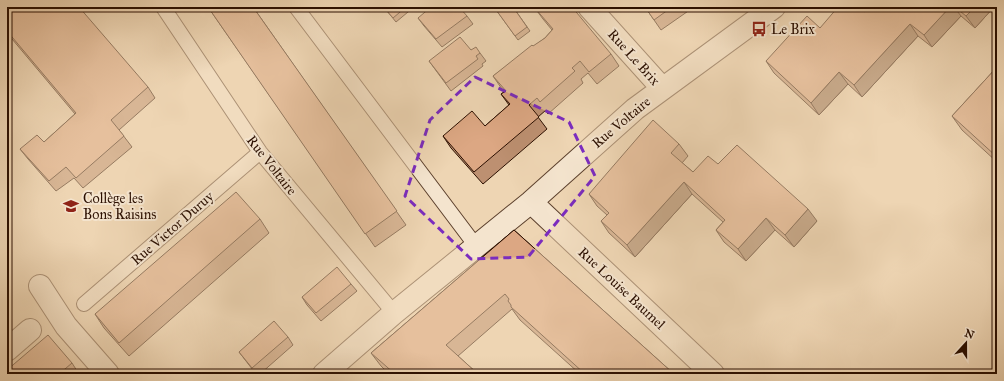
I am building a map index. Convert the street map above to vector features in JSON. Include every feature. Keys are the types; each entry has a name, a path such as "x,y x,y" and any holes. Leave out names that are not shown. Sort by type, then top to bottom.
{"street":[{"name":"Rue Le Brix","path":"589,7 662,88"},
{"name":"Rue Voltaire","path":"324,374 394,313 531,202 629,115 662,88 774,7"},
{"name":"Rue Louise Baumel","path":"531,202 713,374"},
{"path":"40,286 66,326 108,374"},
{"path":"7,350 30,330"}],"lane":[{"name":"Rue Voltaire","path":"163,7 260,152 394,313"},
{"path":"296,7 476,246"},
{"name":"Rue Victor Duruy","path":"84,304 260,152"}],"highlighted area":[{"path":"475,77 569,122 595,176 528,257 471,259 405,196 430,120"}],"building":[{"path":"7,7 79,7 148,87 111,120 124,136 76,178 66,167 49,181 20,149 37,135 44,142 76,113 7,31"},
{"path":"208,7 253,7 397,211 365,234"},
{"path":"392,7 406,7 393,18 387,11"},
{"path":"431,7 459,7 467,16 436,39 418,18"},
{"path":"494,7 513,7 527,27 515,36"},
{"path":"534,7 572,7 611,54 589,72 580,61 572,68 575,71 540,102 537,98 529,105 539,117 474,172 443,136 472,111 485,126 510,104 501,94 506,91 493,76 532,45 533,46 545,38 553,29"},
{"path":"645,7 672,7 654,20"},
{"path":"838,7 859,7 865,12 869,7 950,7 924,35 910,24 854,85 839,72 811,103 766,61 807,16 820,28"},
{"path":"955,7 975,7 966,16"},
{"path":"460,37 471,50 476,47 480,53 476,56 478,59 446,83 429,61"},
{"path":"997,67 997,157 952,116"},
{"path":"653,120 679,144 671,153 693,172 708,156 718,164 737,145 808,209 785,235 766,218 738,249 716,230 725,220 684,182 627,245 601,221 609,213 589,194"},
{"path":"236,192 260,219 119,343 95,314"},
{"path":"514,230 674,374 585,374 511,307 508,301 509,299 505,294 446,345 478,374 395,374 371,353"},
{"path":"337,267 351,284 316,313 302,297"},
{"path":"274,321 288,337 252,368 239,352"},
{"path":"48,335 72,363 59,374 7,374 7,370"}],"place":[{"name":"Le Brix","path":"759,29"},
{"name":"Collège les Bons Raisins","path":"71,206"}]}
